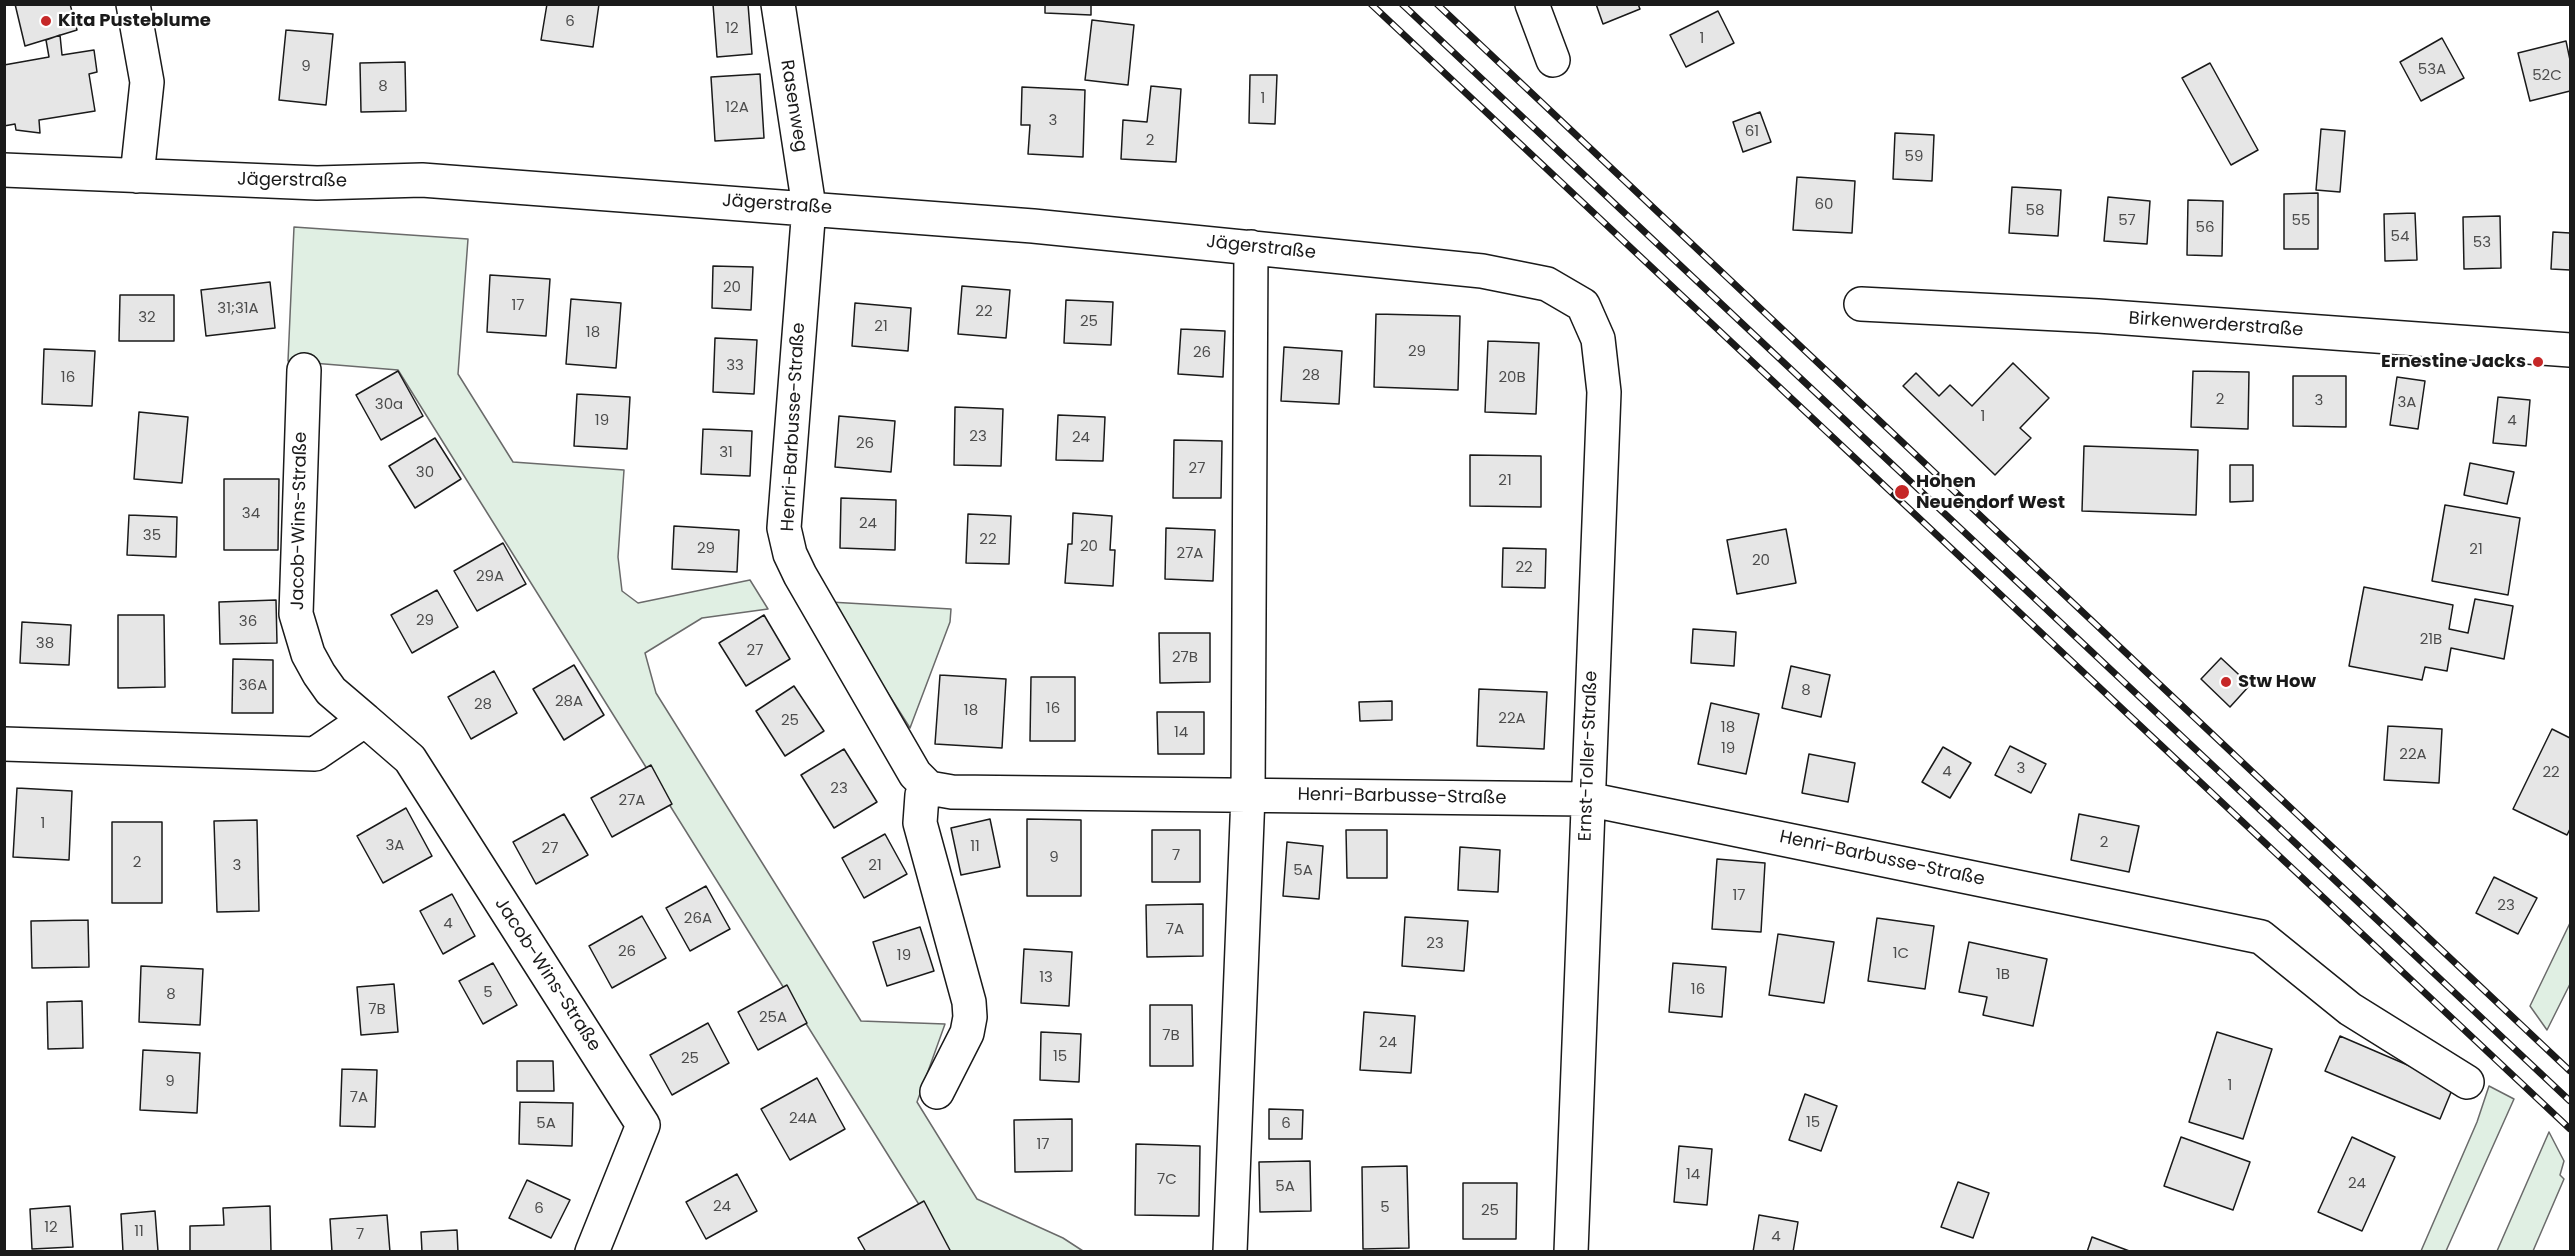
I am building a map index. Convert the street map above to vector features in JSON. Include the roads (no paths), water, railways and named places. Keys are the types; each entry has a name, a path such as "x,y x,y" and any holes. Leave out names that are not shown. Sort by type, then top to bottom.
{"street":[{"path":"133,4 147,82 137,176"},
{"name":"Rasenweg","path":"778,4 808,207"},
{"path":"1532,4 1553,60"},
{"name":"Jägerstraße","path":"4,171 317,183 422,180 808,207 1251,247 1482,271 1547,284"},
{"name":"Henri-Barbusse-Straße","path":"808,207 784,528 790,554 800,575 915,774 929,788 952,792 1587,799 2261,937 2350,1009 2467,1082"},
{"path":"1230,1251 1248,795 1251,247"},
{"name":"Ernst-Toller-Straße","path":"1547,284 1584,304 1598,339 1604,392 1571,1251"},
{"name":"Birkenwerderstraße","path":"1861,304 2098,316 2571,350"},
{"name":"Jacob-Wins-Straße","path":"303,370 296,614 308,654 331,691 410,759 643,1125 592,1251"},
{"path":"4,744 315,754 365,720"},
{"path":"929,788 922,795 919,808 920,823 969,1002 970,1017 967,1033 937,1092"}],"railway":[{"path":"1371,4 2570,1129"},
{"path":"1402,4 2570,1101"},
{"path":"1437,4 2570,1071"}],"place":[{"name":"Kita Pusteblume","path":"46,21"},
{"name":"Ernestine Jacks","path":"2538,362"},
{"name":"Hohen Neuendorf West","path":"1902,492"},
{"name":"Stw How","path":"2226,682"}]}
